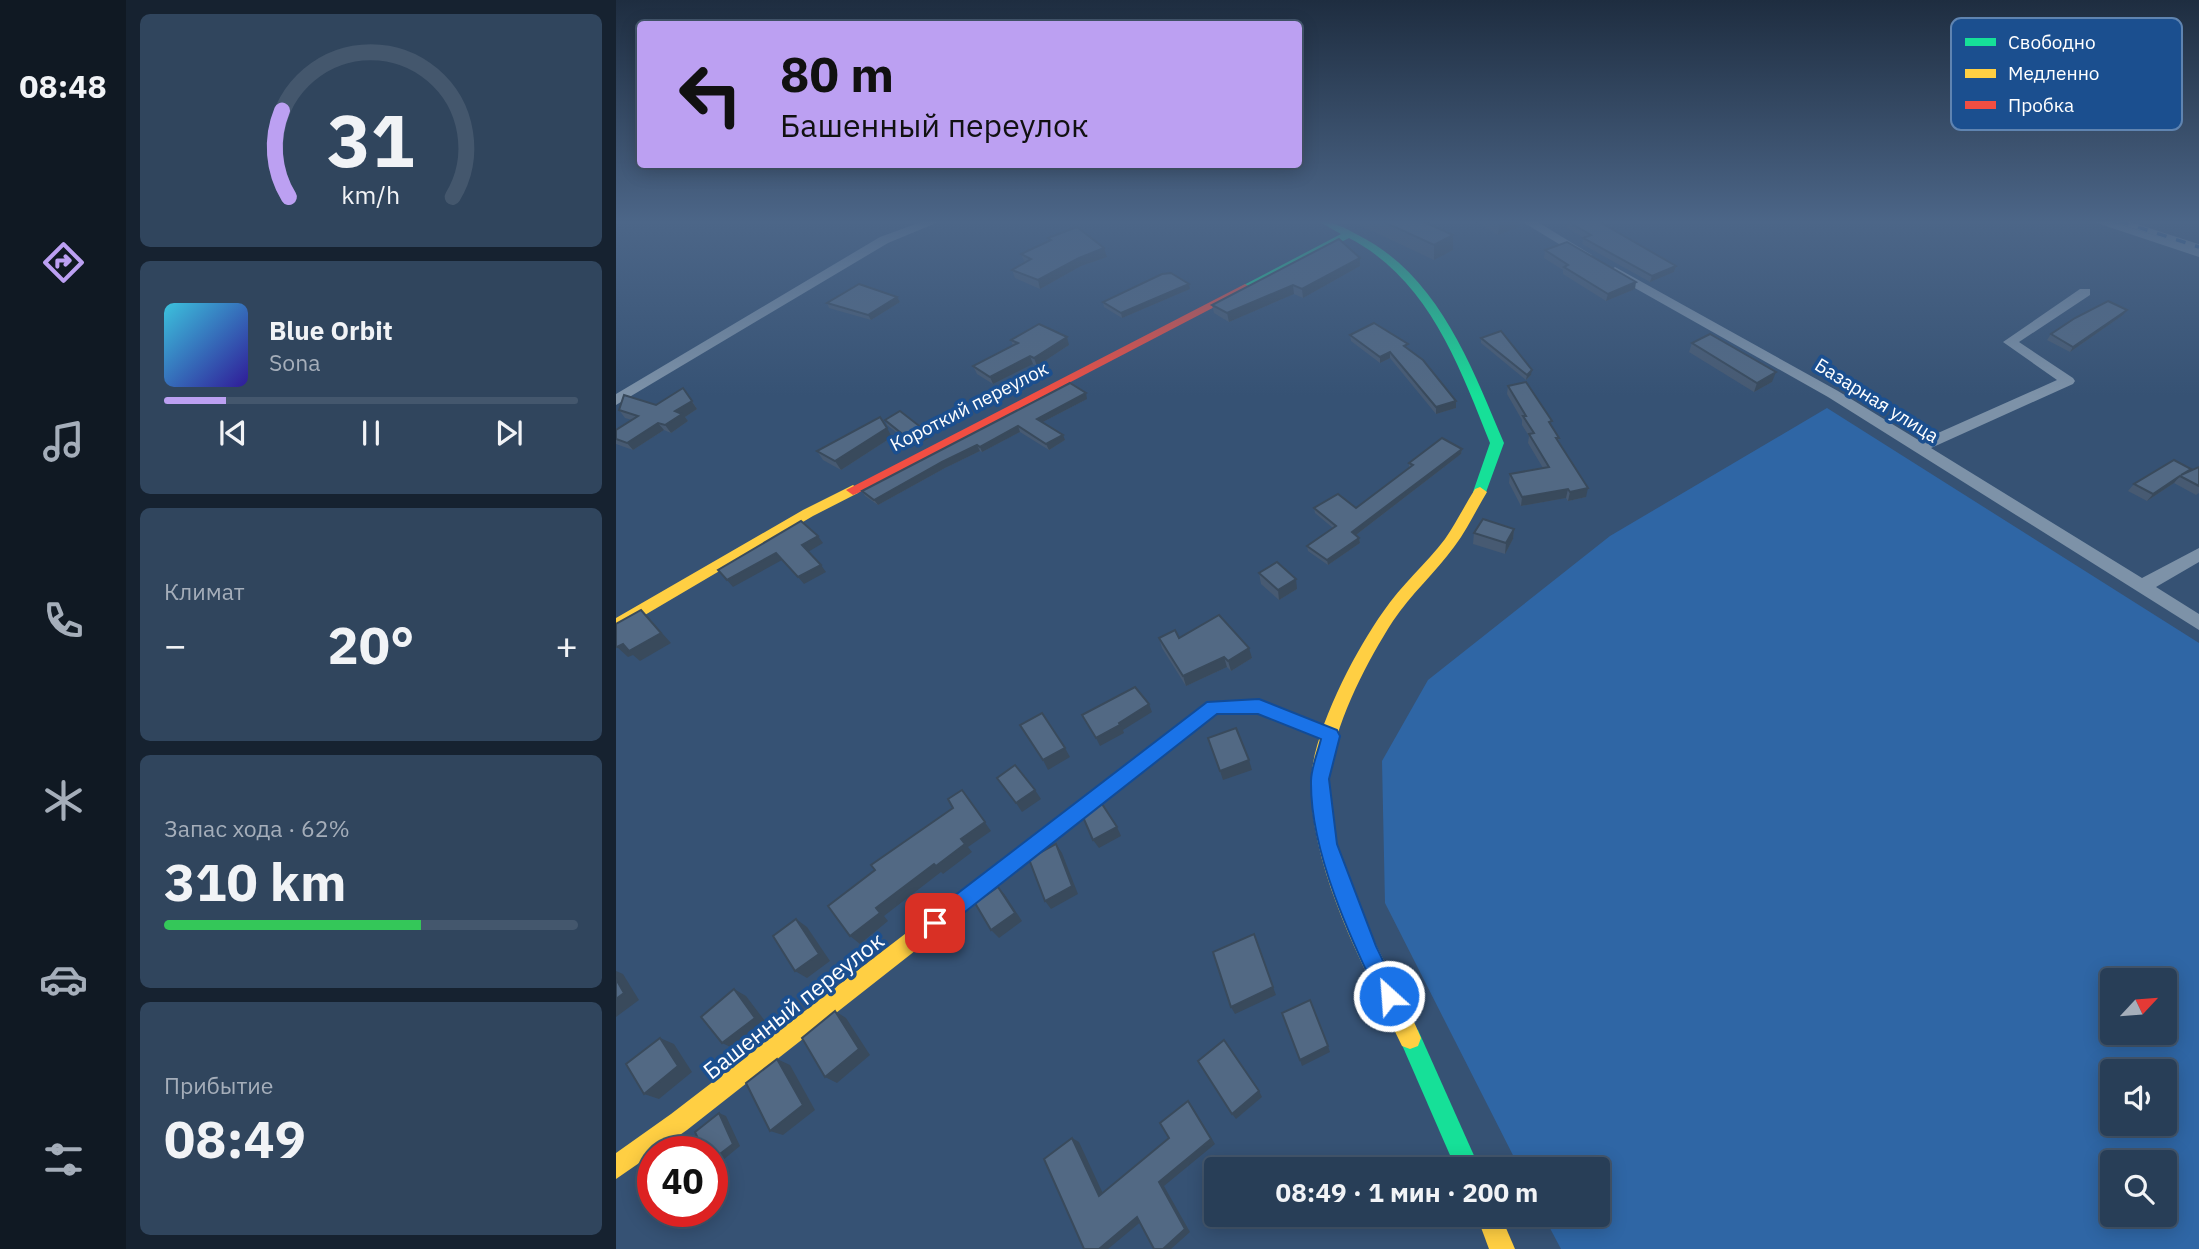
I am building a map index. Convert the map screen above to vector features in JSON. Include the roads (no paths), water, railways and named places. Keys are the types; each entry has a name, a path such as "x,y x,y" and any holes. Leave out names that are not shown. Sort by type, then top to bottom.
{"street":[{"path":"616,400 818,279"},
{"name":"Короткий переулок","path":"616,626 808,513 1260,279"},
{"path":"1411,279 1434,308 1459,349 1497,443 1483,486 1451,540 1389,614 1359,664 1331,736 1320,779 1328,844 1368,951 1433,1086 1463,1157"},
{"name":"Базарная улица","path":"1630,279 1833,394 2199,623"},
{"path":"1918,448 2068,381 2010,342 2085,292"},
{"path":"2142,587 2199,554"},
{"name":"Башенный переулок","path":"616,1167 690,1114 1213,707 1259,706 1331,736"},
{"path":"1493,1227 1502,1249"}]}
